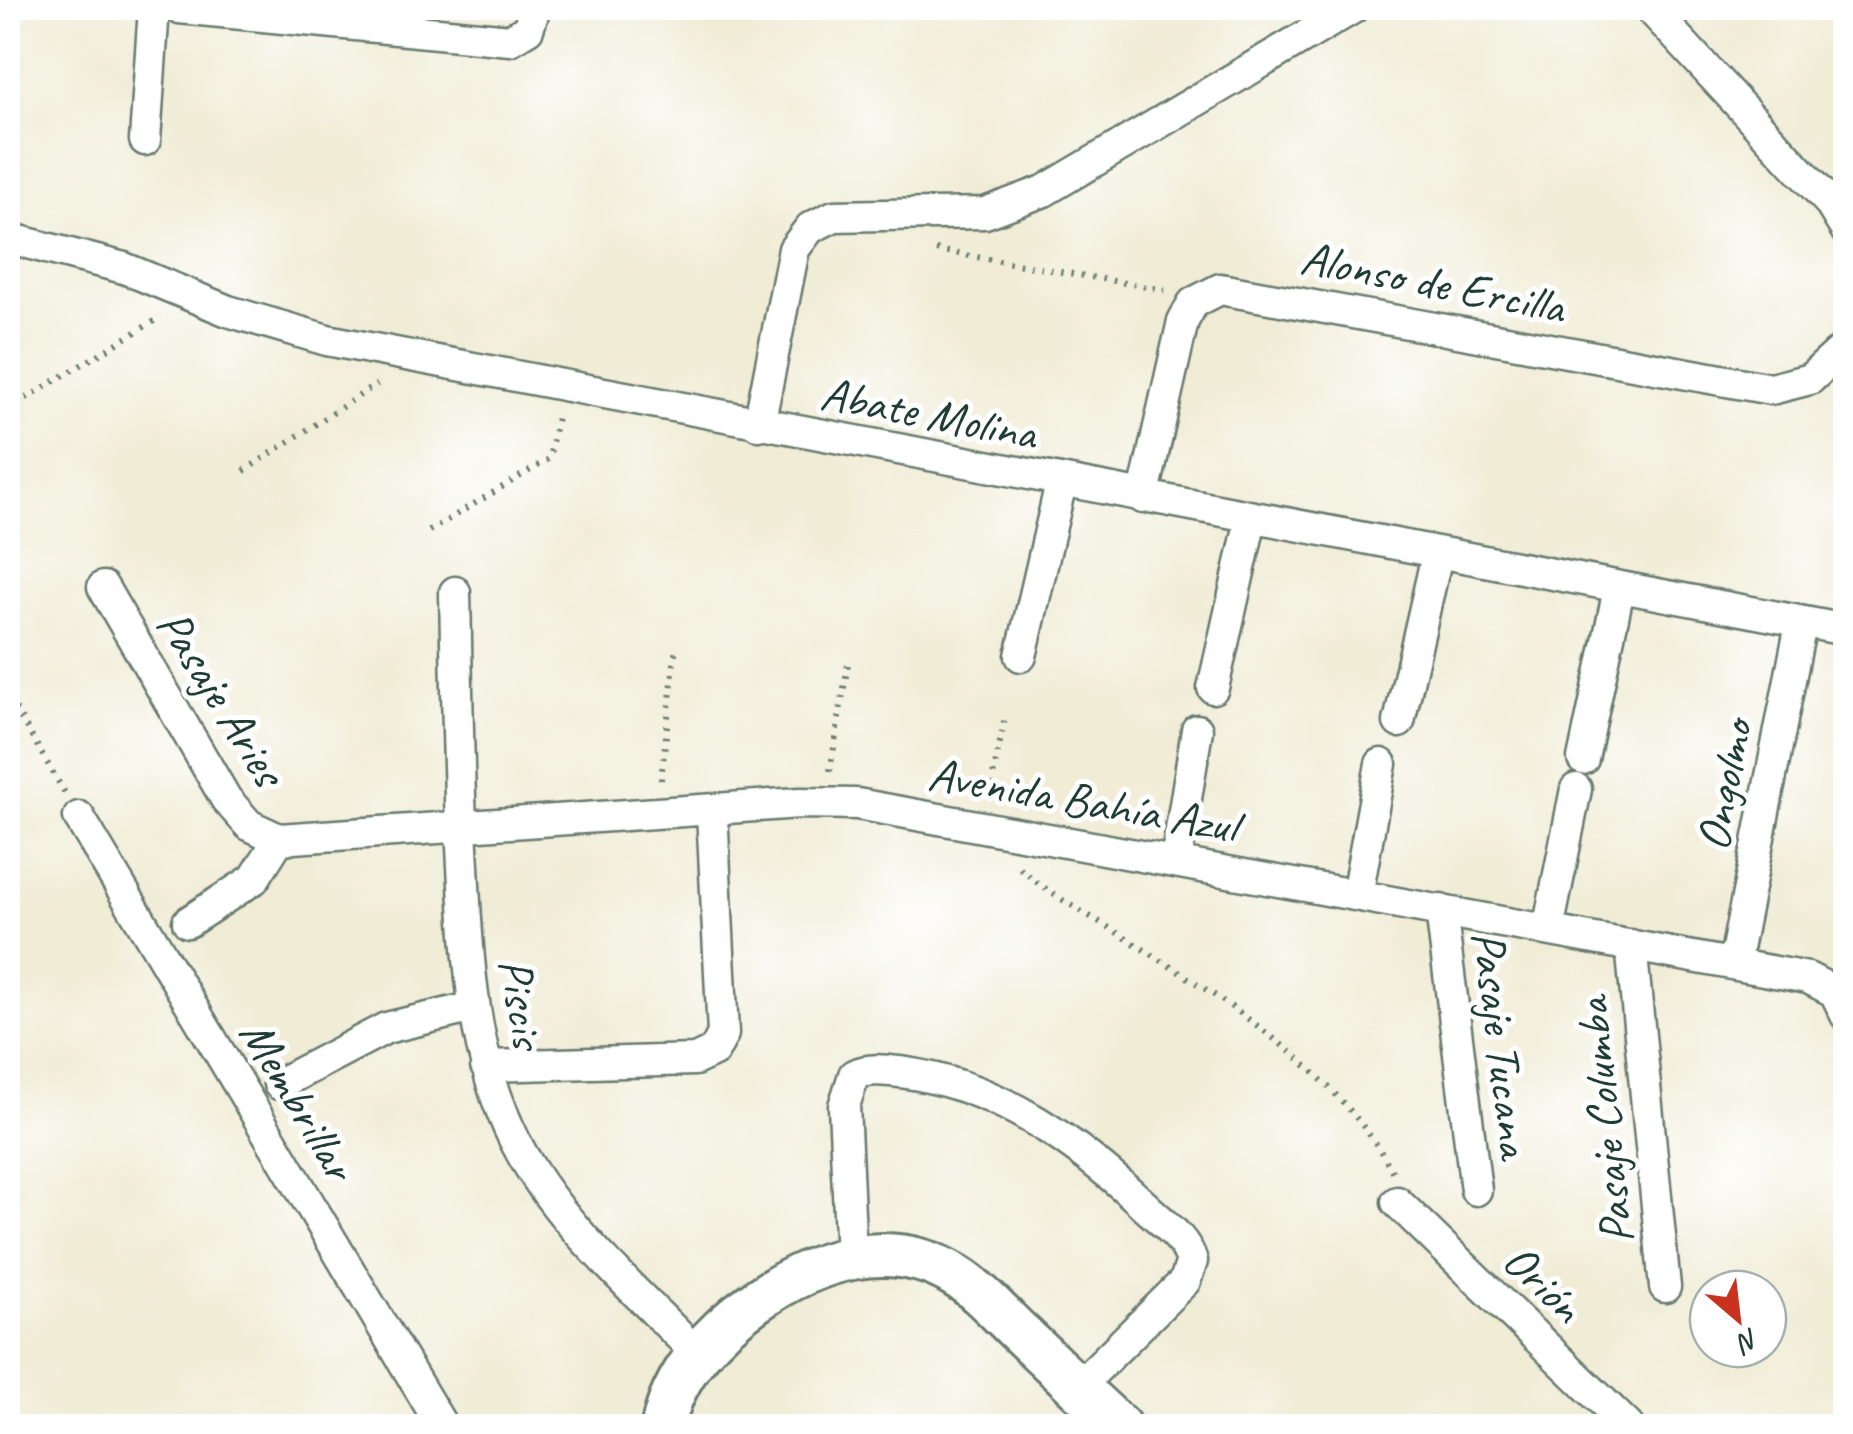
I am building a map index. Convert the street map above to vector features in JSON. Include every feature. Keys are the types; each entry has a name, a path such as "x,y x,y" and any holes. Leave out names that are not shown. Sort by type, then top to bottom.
{"street":[{"path":"145,140 154,8"},
{"path":"179,8 510,40 528,29 535,8"},
{"path":"759,425 794,249 810,228 834,216 985,213 1006,209 1044,191 1353,8"},
{"path":"1650,8 1829,202 1846,230"},
{"name":"Abate Molina","path":"8,238 106,262 276,328 759,425 1846,630"},
{"name":"Alonso de Ercilla","path":"1201,296 1231,289 1771,389 1810,380 1846,346"},
{"path":"1143,498 1183,321 1201,296"},
{"path":"1021,656 1061,482"},
{"path":"1213,688 1251,519"},
{"path":"1398,722 1437,554"},
{"name":"Pasaje Aries","path":"103,587 226,799 249,825 279,839"},
{"path":"1583,758 1619,589"},
{"name":"Piscis","path":"455,592 461,830 474,1007 486,1066 516,1143 538,1178 568,1218 698,1354"},
{"name":"Ongolmo","path":"1734,964 1801,624"},
{"path":"1176,861 1197,730"},
{"path":"1357,895 1381,764"},
{"path":"1548,930 1576,789"},
{"name":"Avenida Bahía Azul","path":"279,839 461,830 825,802 1176,861 1822,982 1834,992 1846,1015"},
{"path":"486,1066 695,1060 714,1051 722,1034 712,811"},
{"name":"Membrillar","path":"79,817 442,1426"},
{"path":"188,922 254,879 279,839"},
{"name":"Pasaje Tucana","path":"1441,910 1476,1190"},
{"name":"Pasaje Columba","path":"1631,945 1665,1287"},
{"path":"279,1084 386,1028 474,1007"},
{"path":"851,1258 844,1106 854,1075 868,1070 936,1078 1023,1114 1112,1174 1182,1242 1192,1260 1185,1281 1078,1387"},
{"name":"Orión","path":"1397,1202 1628,1426"},
{"path":"663,1426 674,1389 698,1354 720,1330 771,1291 851,1258 898,1254 942,1268 976,1292 1118,1426"}],"path":[{"path":"927,248 1201,296"},
{"path":"8,409 194,297"},
{"path":"244,470 419,358"},
{"path":"429,531 550,459 563,386"},
{"path":"657,816 676,645"},
{"path":"825,802 848,664"},
{"path":"8,704 12,703 79,817"},
{"path":"1006,713 982,826 1002,851 1045,887 1228,1003 1276,1041 1314,1076 1384,1156 1393,1173 1397,1202"}]}
